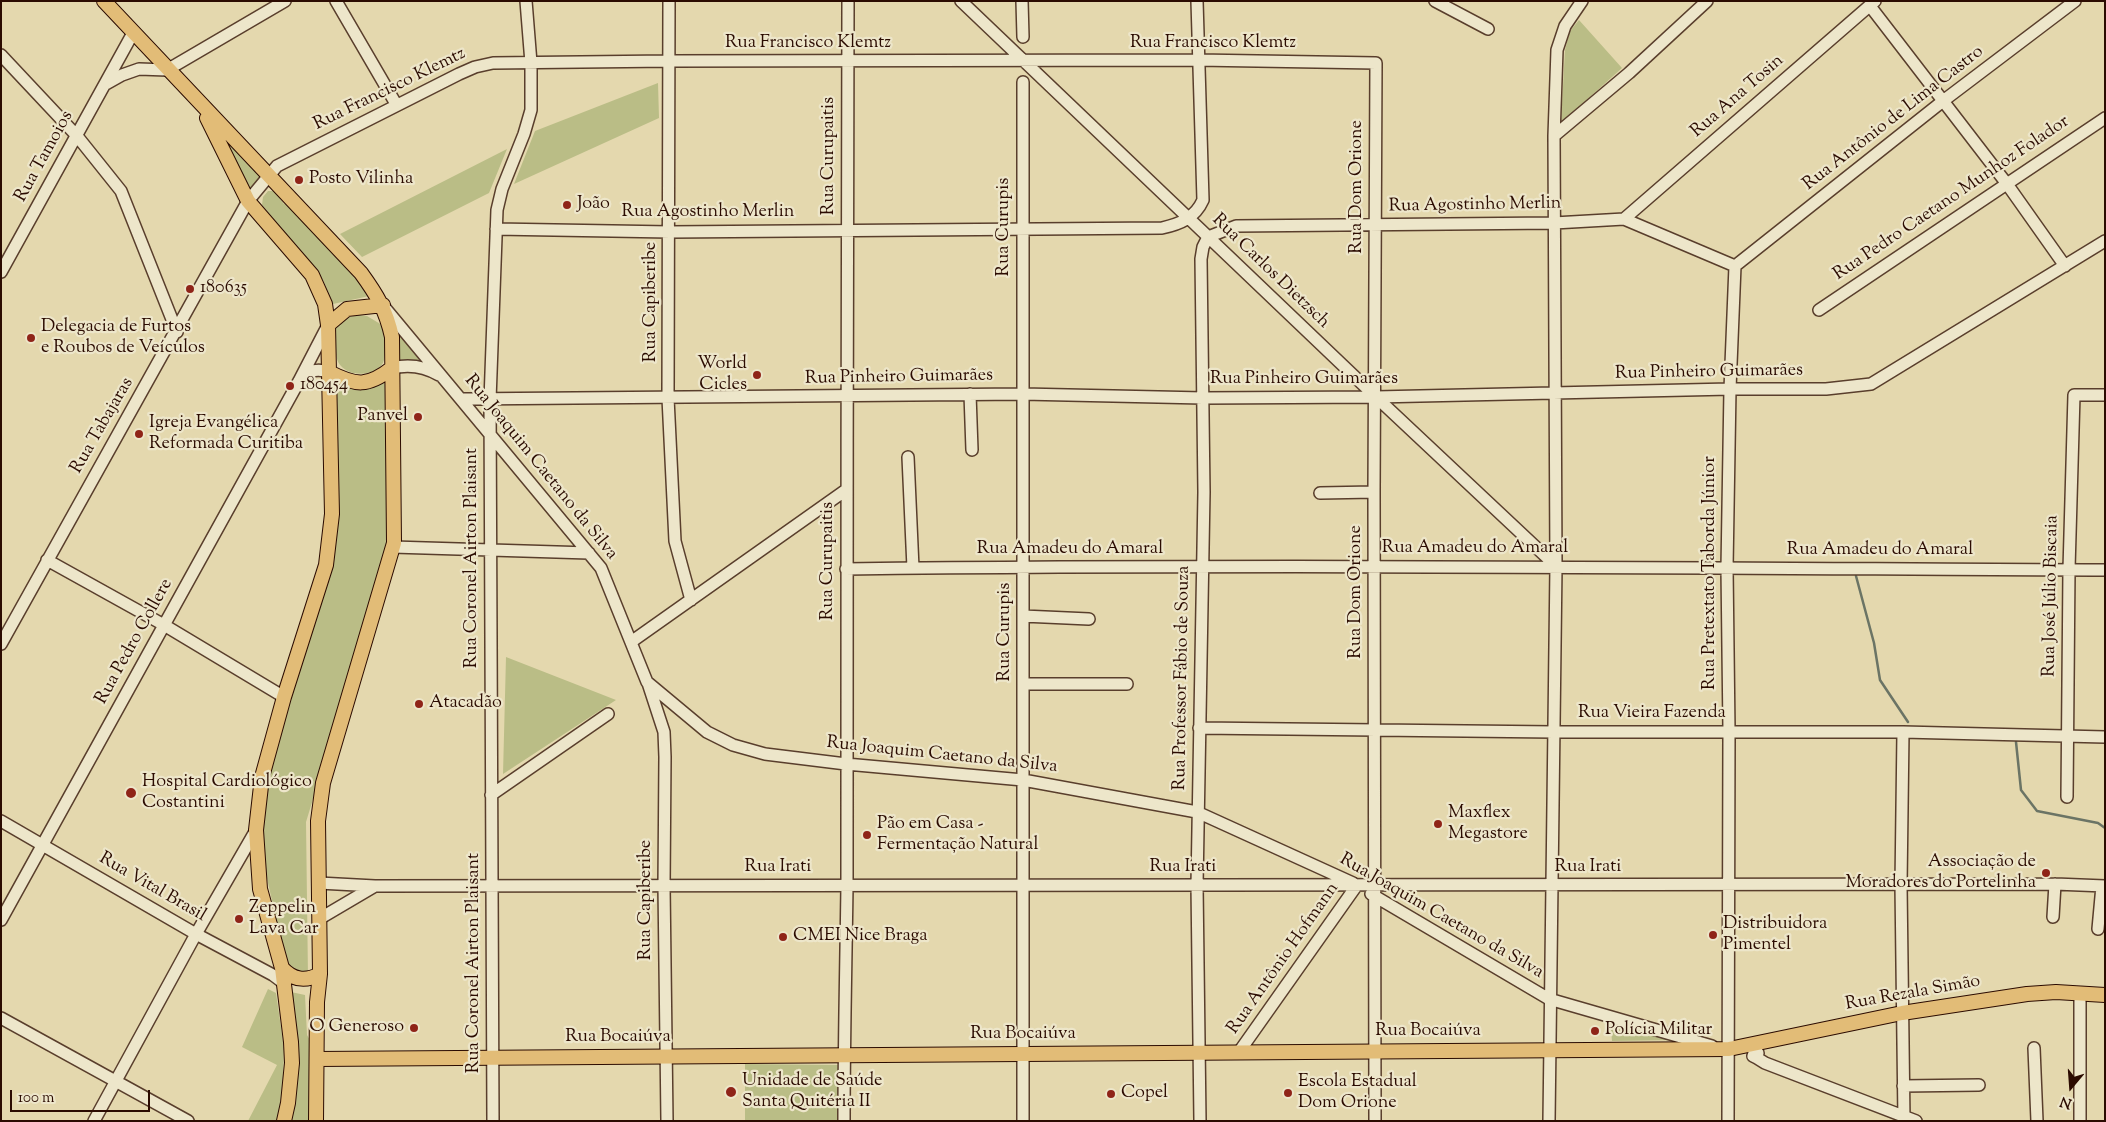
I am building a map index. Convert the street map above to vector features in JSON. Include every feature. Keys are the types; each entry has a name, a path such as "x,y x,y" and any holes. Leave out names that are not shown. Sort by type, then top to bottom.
{"main road":[{"path":"104,1 167,70 361,273 383,305 392,337 393,546 324,783 318,821 320,974 317,1002 316,1121"},
{"path":"200,104 248,201 312,275 325,304 328,324 331,535 326,565 284,697 262,777 256,830 260,889 285,984 292,1063 288,1103 284,1121"},
{"path":"328,324 347,309 383,305"},
{"path":"329,372 349,381 365,383 377,380 392,368"},
{"path":"282,968 288,974 304,980 320,974"},
{"path":"285,984 305,990 317,1002"},
{"name":"Rua Rezala Simão","path":"1724,1049 1902,1013 2027,994 2105,995"},
{"name":"Rua Bocaiúva","path":"317,1059 1724,1049"}],"street":[{"path":"105,85 122,75 139,69 167,70 285,1"},
{"path":"336,1 396,104"},
{"name":"Rua Coronel Airton Plaisant","path":"493,1121 490,400 497,210 502,189 524,134 531,110 531,62 526,1"},
{"name":"Rua Capiberibe","path":"670,1 668,398 675,541 691,600"},
{"name":"Rua Curupaitis","path":"844,1121 843,1055 847,886 846,396 848,1"},
{"name":"Rua Carlos Dietzsch","path":"961,1 1556,566"},
{"path":"1022,1 1022,37"},
{"path":"1189,218 1200,208 1203,200 1197,1"},
{"path":"1435,1 1488,28"},
{"path":"1549,1121 1548,1050 1556,566 1554,136 1557,50 1565,26 1582,1"},
{"path":"1554,136 1629,73 1707,1"},
{"name":"Rua Antônio de Lima Castro","path":"1735,266 1943,101 2075,1"},
{"path":"1872,3 1943,101 2007,184 2065,266"},
{"name":"Rua Ana Tosin","path":"1624,219 1872,3"},
{"name":"Rua Tamoios","path":"1,272 133,34"},
{"path":"1,55 76,136 121,191 177,332"},
{"name":"Rua Francisco Klemtz","path":"268,175 277,166 396,104 474,67 493,63 1198,60 1376,63"},
{"name":"Rua Dom Orione","path":"1375,1121 1376,567 1374,492 1376,397 1376,63"},
{"name":"Rua Curupis","path":"1023,82 1023,1121"},
{"name":"Rua Pedro Caetano Munhoz Folador","path":"1820,310 2105,118"},
{"name":"Rua Tabajaras","path":"1,644 177,332 248,201 268,175"},
{"name":"Rua Agostinho Merlin","path":"496,229 670,232 1162,228 1176,225 1189,218"},
{"name":"Rua Agostinho Merlin","path":"1208,237 1236,226 1554,223 1624,219 1735,266"},
{"name":"Rua Professor Fábio de Souza","path":"1200,1121 1197,812 1203,567 1203,398 1200,259 1208,237"},
{"name":"Rua Pinheiro Guimarães","path":"463,399 970,394 1203,398 1376,397 1730,389 1826,389 1871,384 2105,241"},
{"name":"Rua Pretextato Taborda Júnior","path":"1728,1121 1724,1049 1729,731 1727,568 1730,389 1735,266"},
{"name":"Rua Joaquim Caetano da Silva","path":"383,305 442,377 463,399 601,568 647,682 707,732 734,745 765,754 846,764 1023,780 1197,812 1357,885"},
{"name":"Rua Pedro Collere","path":"1,920 299,381 328,324"},
{"name":"Rua Joaquim Caetano da Silva","path":"392,368 414,366 429,369 442,377"},
{"path":"299,381 312,370 329,372"},
{"path":"970,394 972,450"},
{"name":"Rua José Júlio Biscaia","path":"2067,797 2069,569 2074,395 2105,395"},
{"path":"908,457 913,568"},
{"path":"631,642 846,490"},
{"path":"1320,493 1374,492"},
{"path":"393,546 589,552"},
{"path":"47,560 164,625 284,697"},
{"name":"Rua Amadeu do Amaral","path":"846,569 1556,566 2105,570"},
{"path":"1023,616 1089,619"},
{"name":"Rua Capiberibe","path":"647,682 664,732 667,1121"},
{"path":"1023,684 1127,684"},
{"path":"491,795 608,714"},
{"name":"Rua Vieira Fazenda","path":"1199,728 1554,732 1903,732 2105,737"},
{"path":"1903,732 1901,886 1904,1119"},
{"name":"Rua Vital Brasil","path":"1,821 196,934 273,975 285,984"},
{"path":"94,1121 196,934 256,830"},
{"name":"Rua Irati","path":"319,883 374,886 1357,885 1375,891 1551,885 1991,886 2055,884 2103,886"},
{"path":"2053,918 2055,884"},
{"name":"Rua Antônio Hofmann","path":"1239,1052 1357,885"},
{"path":"319,919 374,886"},
{"path":"2098,929 2103,886"},
{"name":"Rua Joaquim Caetano da Silva","path":"1375,891 1550,999 1724,1049"},
{"path":"2080,994 2080,1121"},
{"path":"1,1018 188,1121"},
{"path":"2034,1048 2037,1121"},
{"path":"1758,1058 1765,1063 1904,1119 1916,1121"},
{"path":"1903,1086 1979,1086"}],"green space":[{"path":"1579,20 1622,68 1561,123 1565,50 1570,31"},
{"path":"658,83 659,118 514,184 535,131"},
{"path":"215,125 262,174 249,190"},
{"path":"507,149 489,193 362,257 340,234"},
{"path":"268,191 275,191 284,204 287,203 358,279 369,296 333,304 323,280 262,205 263,197"},
{"path":"367,316 382,325 385,338 384,360 377,369 365,374 346,370 338,362 336,353 336,328 349,317"},
{"path":"397,327 430,366 398,363"},
{"path":"386,379 389,539 384,566 306,822 308,978 288,971 261,852 265,797 290,689 334,549 337,381"},
{"path":"506,657 616,700 503,774"},
{"path":"268,989 276,993 284,1048 283,1088 277,1121 248,1121 277,1065 242,1047"},
{"path":"291,992 305,995 307,1035 311,1042 309,1121 288,1121 296,1083 296,1027"},
{"path":"1610,1019 1676,1040 1612,1041"},
{"path":"745,1064 839,1065 839,1121 745,1121"}],"waterway":[{"path":"1856,576 1874,643 1880,680 1908,722"},
{"path":"2016,742 2021,790 2037,811 2098,823 2105,828"}],"place":[{"name":"Posto Vilinha","path":"299,180"},
{"name":"João","path":"567,205"},
{"name":"180635","path":"190,289"},
{"name":"Delegacia de Furtos e Roubos de Veículos","path":"31,338"},
{"name":"World Cicles","path":"757,375"},
{"name":"180454","path":"290,386"},
{"name":"Panvel","path":"418,417"},
{"name":"Igreja Evangélica Reformada Curitiba","path":"139,434"},
{"name":"Atacadão","path":"419,704"},
{"name":"Hospital Cardiológico Costantini","path":"131,793"},
{"name":"Maxflex Megastore","path":"1438,824"},
{"name":"Pão em Casa - Fermentação Natural","path":"867,835"},
{"name":"Associação de Moradores do Portelinha","path":"2046,873"},
{"name":"Zeppelin Lava Car","path":"239,919"},
{"name":"Distribuidora Pimentel","path":"1713,935"},
{"name":"CMEI Nice Braga","path":"783,937"},
{"name":"O Generoso","path":"414,1028"},
{"name":"Polícia Militar","path":"1595,1031"},
{"name":"Unidade de Saúde Santa Quitéria II","path":"731,1092"},
{"name":"Escola Estadual Dom Orione","path":"1288,1093"},
{"name":"Copel","path":"1111,1094"}]}
